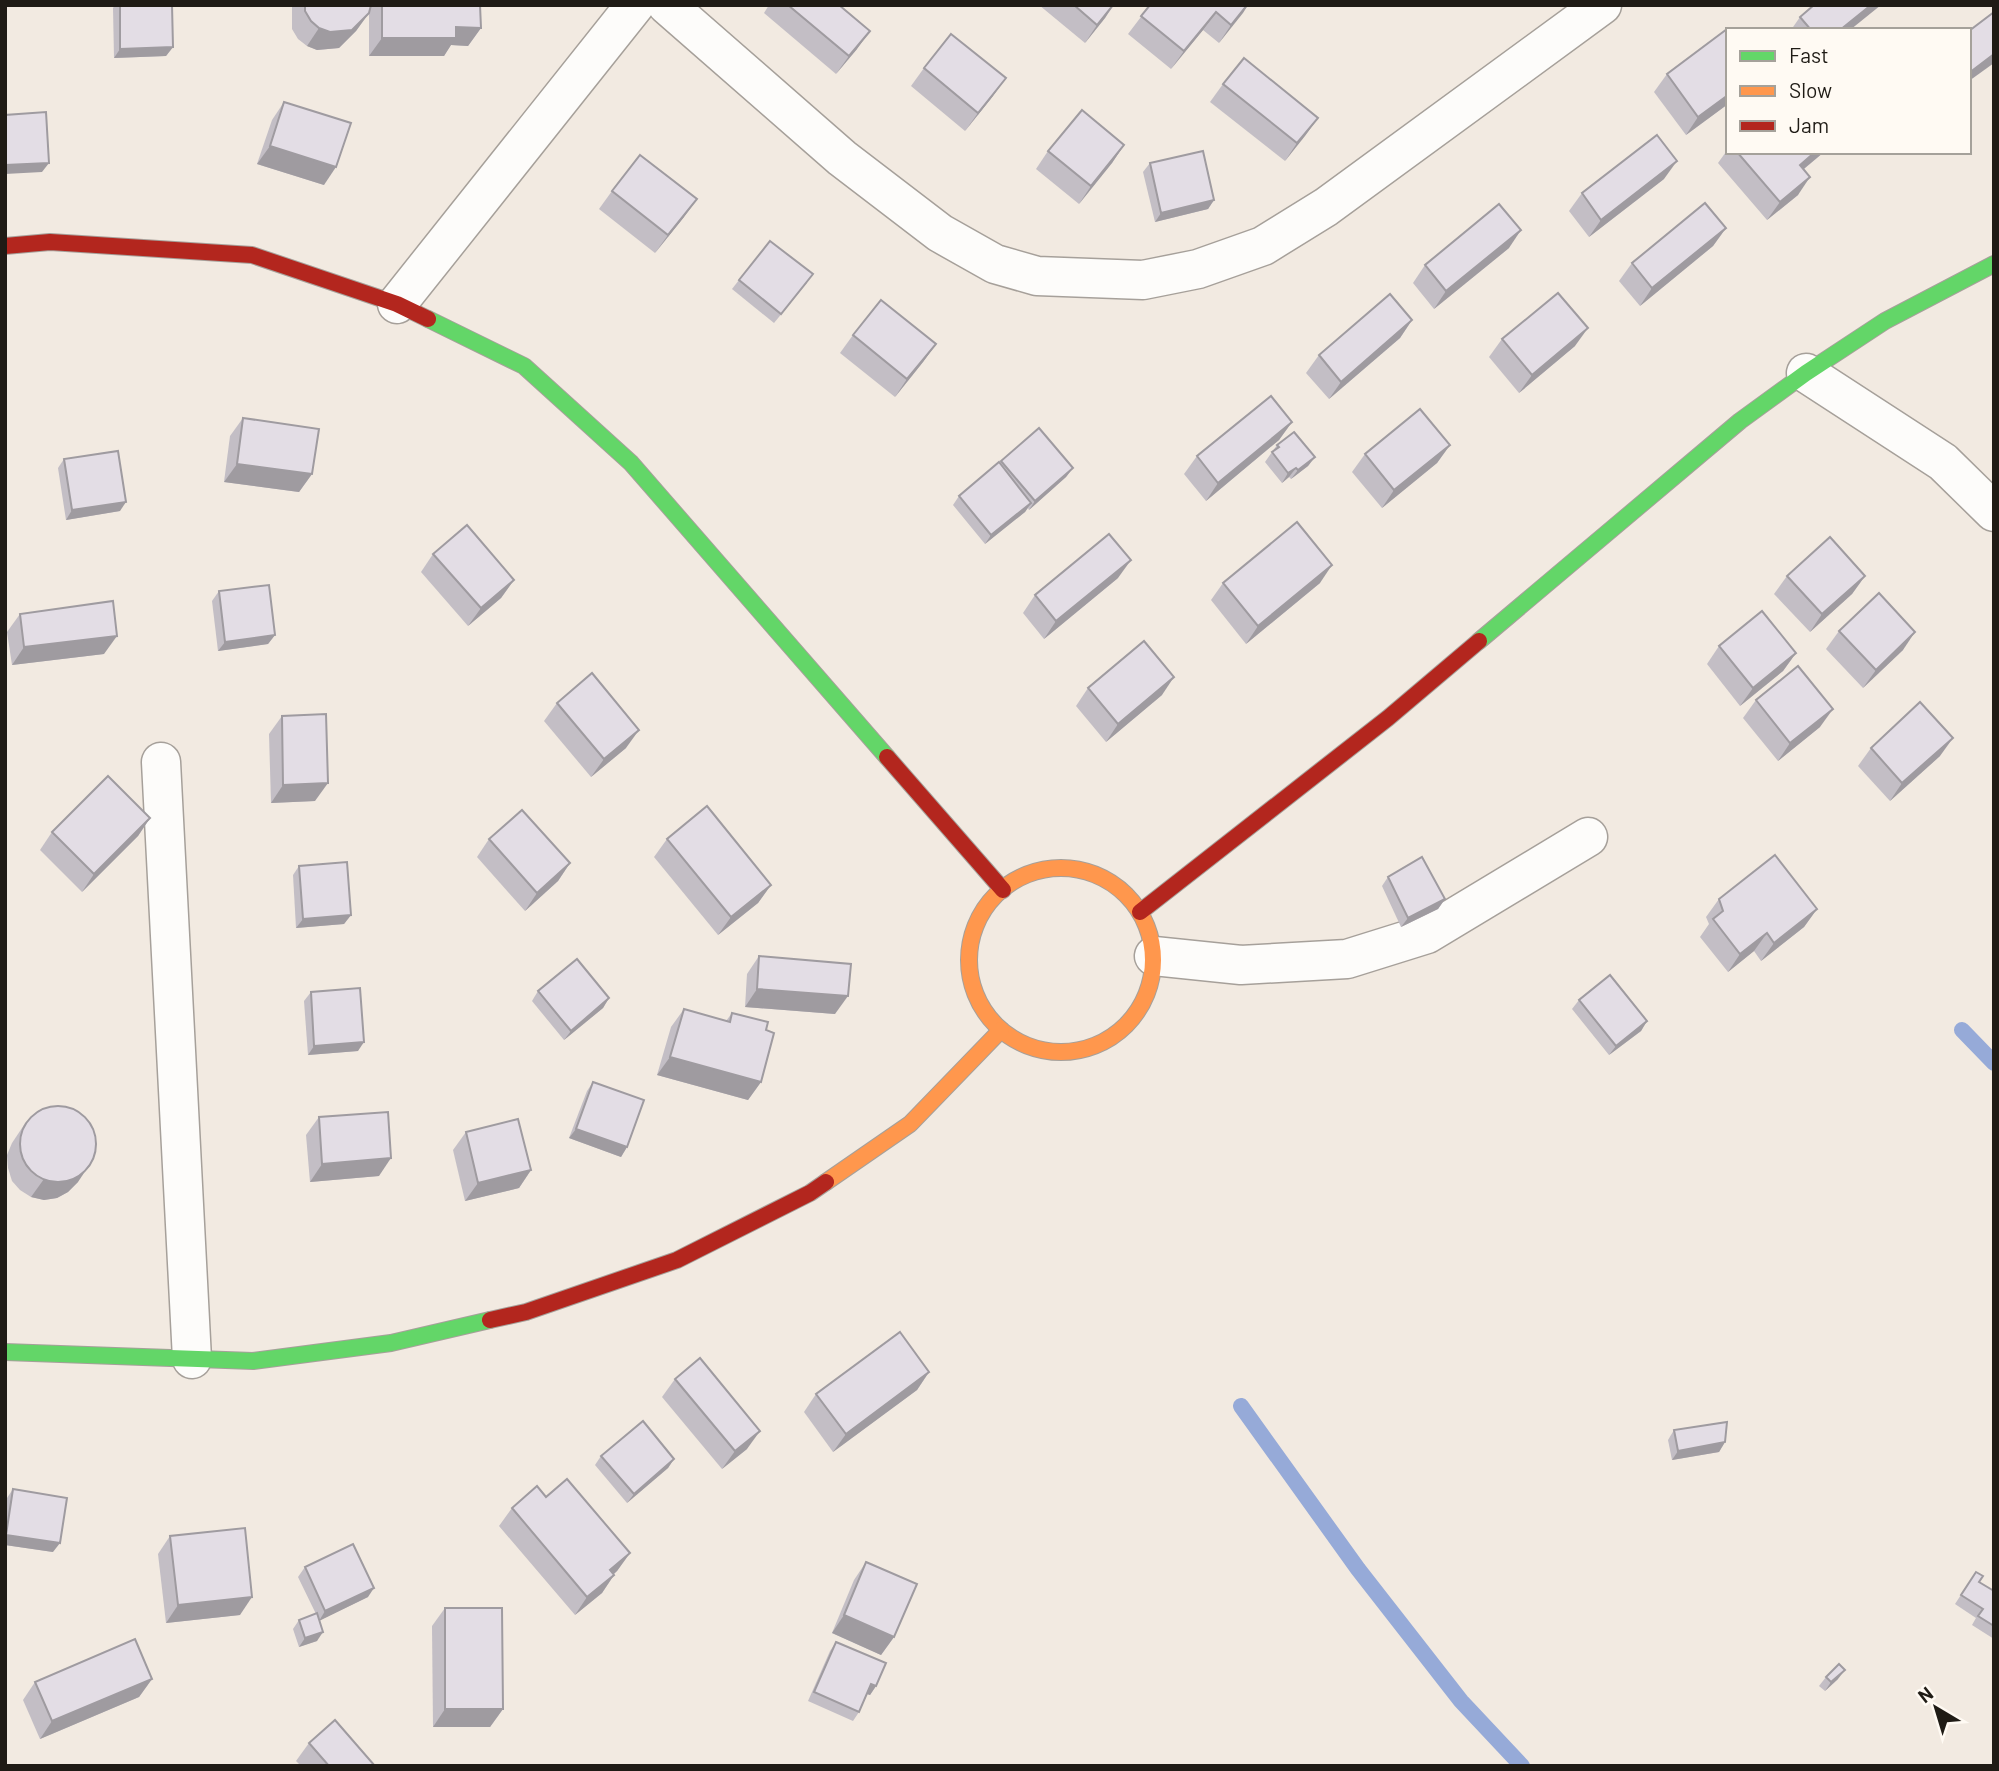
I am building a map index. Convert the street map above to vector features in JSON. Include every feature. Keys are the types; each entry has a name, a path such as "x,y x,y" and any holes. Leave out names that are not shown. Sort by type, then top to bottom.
{"street":[{"path":"397,304 635,5"},
{"path":"667,5 842,158 940,233 995,264 1037,276 1143,280 1198,269 1263,246 1326,207 1602,5"},
{"path":"5,246 50,242 252,255 397,304 524,366 631,463 1003,890"},
{"path":"1140,912 1388,718 1636,512 1740,421 1885,321 1994,264"},
{"path":"1806,373 1943,462 1994,512"},
{"path":"161,762 192,1359"},
{"path":"1154,956 1241,965 1347,959 1427,934 1588,837"},
{"path":"1049,868 1079,869 1108,880 1140,912 1147,926 1154,956 1150,986 1136,1013 1115,1036 1087,1049 1057,1052 1027,1046 1001,1030 982,1008 970,979 969,949 978,920 995,895 1003,890 1020,877 1049,868"},
{"path":"5,1352 253,1361 391,1343 526,1312 677,1261 810,1194 910,1124 1001,1030"}],"building":[{"path":"120,5 172,5 173,47 120,49"},
{"path":"305,5 371,5 369,13 352,30 330,32 311,21 305,11"},
{"path":"382,5 480,5 481,28 456,27 456,38 382,38"},
{"path":"788,5 839,5 870,31 849,56"},
{"path":"1074,5 1113,5 1097,25"},
{"path":"1150,5 1247,5 1231,25 1216,12 1184,51 1141,16"},
{"path":"1814,5 1871,5 1842,28 1809,28 1800,17"},
{"path":"1994,12 1994,54 1971,71 1971,29"},
{"path":"1726,30 1726,96 1698,117 1667,74"},
{"path":"951,34 1006,78 978,113 924,68"},
{"path":"1244,58 1318,118 1297,143 1223,84"},
{"path":"284,102 351,123 336,167 270,146"},
{"path":"1082,110 1124,145 1091,186 1048,151"},
{"path":"46,112 49,163 5,165 5,115"},
{"path":"1657,135 1677,161 1601,220 1582,193"},
{"path":"1203,151 1214,200 1161,213 1150,163"},
{"path":"1739,154 1813,154 1800,165 1810,177 1780,202"},
{"path":"640,155 697,199 668,235 612,191"},
{"path":"1705,203 1726,228 1652,288 1632,263"},
{"path":"1499,204 1521,230 1446,291 1425,265"},
{"path":"770,241 813,274 781,314 739,280"},
{"path":"1558,293 1588,328 1532,375 1502,339"},
{"path":"1390,294 1412,320 1341,382 1319,355"},
{"path":"881,300 936,344 907,379 853,335"},
{"path":"1271,396 1292,422 1218,483 1197,456"},
{"path":"1420,409 1450,445 1394,490 1365,454"},
{"path":"243,418 319,429 312,474 237,464"},
{"path":"1039,428 1073,468 1035,501 1001,461"},
{"path":"1294,432 1315,457 1298,470 1296,468 1288,473 1272,452"},
{"path":"118,451 126,502 72,510 64,459"},
{"path":"999,462 1031,503 991,535 959,496"},
{"path":"1297,522 1332,565 1258,626 1223,583"},
{"path":"467,525 514,580 481,608 433,554"},
{"path":"1109,534 1131,560 1056,621 1035,595"},
{"path":"1830,537 1865,576 1822,614 1787,576"},
{"path":"269,585 275,635 225,642 219,591"},
{"path":"1879,593 1915,632 1876,670 1839,631"},
{"path":"113,601 117,636 24,647 20,614"},
{"path":"1762,611 1796,653 1753,688 1719,646"},
{"path":"1144,641 1174,677 1118,724 1088,688"},
{"path":"1798,666 1833,709 1790,743 1756,700"},
{"path":"592,673 639,730 604,759 557,703"},
{"path":"1920,702 1953,738 1902,783 1871,748"},
{"path":"326,714 328,783 283,785 282,716"},
{"path":"108,776 150,818 94,874 52,832"},
{"path":"707,806 771,885 731,917 667,839"},
{"path":"522,810 570,863 537,893 489,839"},
{"path":"1775,855 1817,909 1774,943 1767,933 1740,954 1713,919 1723,911 1719,899"},
{"path":"1422,857 1445,899 1408,918 1388,877"},
{"path":"347,862 351,915 303,919 299,866"},
{"path":"759,956 851,964 848,996 757,989"},
{"path":"577,959 609,998 571,1031 538,991"},
{"path":"1610,975 1647,1021 1616,1046 1579,1000"},
{"path":"360,988 364,1042 314,1046 311,992"},
{"path":"684,1009 730,1022 732,1013 768,1022 766,1030 774,1033 761,1082 670,1057"},
{"path":"593,1082 644,1100 627,1147 576,1129"},
{"path":"58,1106 72,1109 85,1117 93,1130 96,1144 93,1158 85,1171 72,1179 58,1182 44,1179 31,1171 23,1158 20,1144 23,1130 31,1117 44,1109"},
{"path":"388,1112 391,1158 322,1164 319,1117"},
{"path":"518,1119 531,1170 478,1183 466,1132"},
{"path":"900,1332 929,1372 846,1434 816,1394"},
{"path":"700,1358 760,1431 735,1451 675,1379"},
{"path":"643,1421 674,1459 634,1494 601,1456"},
{"path":"1727,1422 1725,1442 1678,1451 1674,1430"},
{"path":"567,1479 630,1553 610,1570 614,1575 587,1597 512,1508 537,1486 546,1497"},
{"path":"13,1489 67,1498 60,1543 6,1535"},
{"path":"245,1528 252,1597 178,1605 170,1536"},
{"path":"353,1544 374,1588 325,1611 305,1567"},
{"path":"866,1562 917,1584 894,1637 844,1615"},
{"path":"1976,1572 1983,1576 1979,1582 1994,1591 1994,1626 1978,1616 1983,1609 1961,1595"},
{"path":"445,1608 502,1608 503,1709 445,1709"},
{"path":"317,1613 323,1632 305,1638 299,1620"},
{"path":"135,1639 152,1679 52,1721 35,1682"},
{"path":"836,1642 886,1663 876,1686 871,1684 859,1712 814,1692"},
{"path":"1839,1664 1845,1670 1831,1682 1826,1677"},
{"path":"335,1720 375,1766 329,1766 309,1743"}],"waterway":[{"path":"1962,1030 1994,1063"},
{"path":"1241,1406 1358,1569 1461,1701 1522,1766"}],"traffic: fast":[{"path":"1479,641 1740,421 1885,321 1994,264"},
{"path":"428,319 524,366 631,463 887,757"},
{"path":"5,1352 253,1361 391,1343 490,1320"}],"traffic: slow":[{"path":"1061,868 1096,875 1126,895 1146,925 1153,960 1146,995 1126,1025 1096,1045 1061,1052 1026,1045 996,1025 976,995 969,960 976,925 996,895 1026,875 1061,868"},
{"path":"826,1182 910,1124 1001,1030"}],"traffic: jam":[{"path":"5,246 50,242 252,255 397,304 428,319"},
{"path":"1140,912 1388,718 1479,641"},
{"path":"887,757 1003,890"},
{"path":"490,1320 526,1312 677,1260 810,1193 826,1182"}]}
